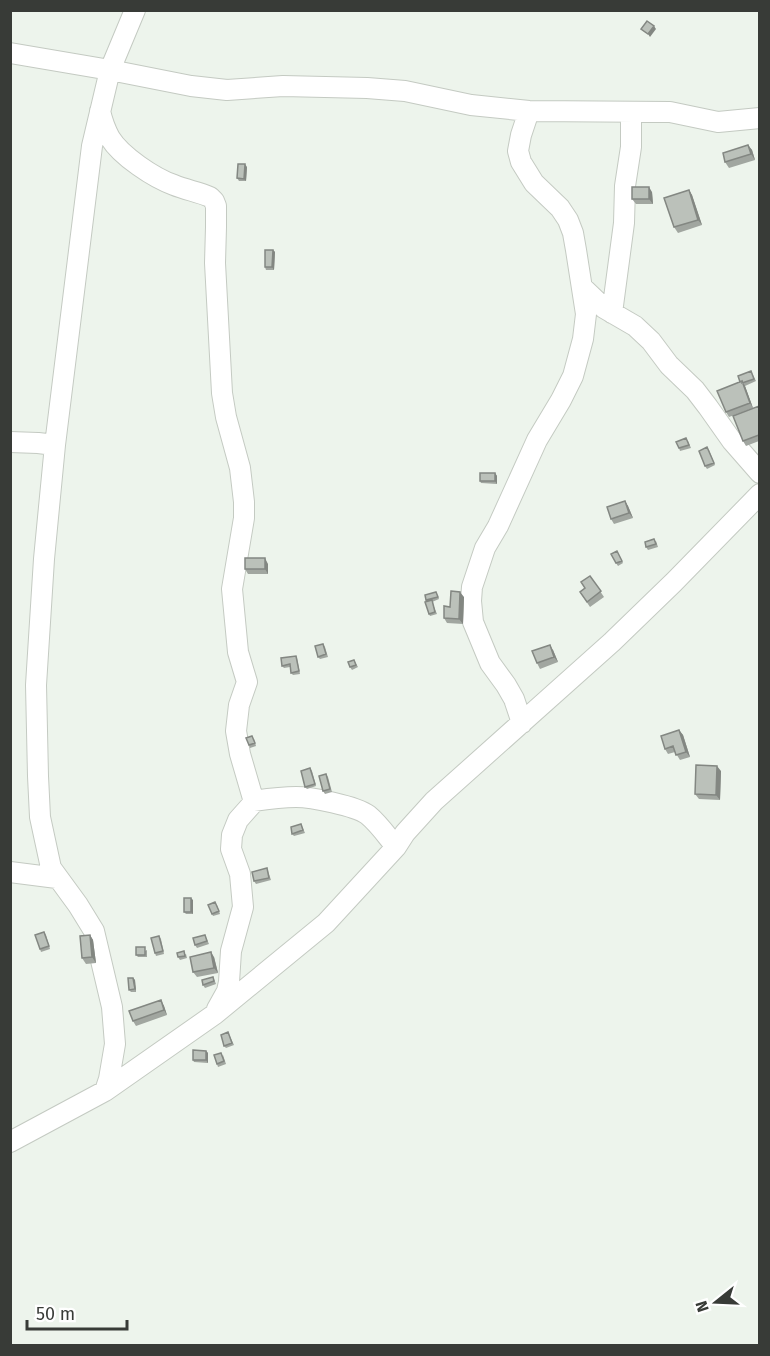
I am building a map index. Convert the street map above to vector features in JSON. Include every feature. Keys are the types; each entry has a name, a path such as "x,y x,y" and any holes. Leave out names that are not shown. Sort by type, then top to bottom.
{"street":[{"path":"105,1091 110,1079 115,1044 112,1007 94,931 51,868 40,817 36,685 44,559 55,445 92,146 110,70 135,10"},
{"path":"10,53 191,86 227,90 283,86 367,88 405,91 471,105 529,111 670,112 718,122 759,118"},
{"path":"100,111 111,139 124,153 145,169 172,184 210,197 216,206 215,263 222,393 225,417 240,468 244,502 244,518 232,589 238,652 247,682 238,705 236,731 240,754 254,801"},
{"path":"522,723 514,699 490,663 473,622 472,587 485,548 498,526 537,440 573,376 583,339 586,314 573,233 568,220 560,208 534,183 521,162 518,151 529,111"},
{"path":"612,313 624,223 625,186 631,147 631,112"},
{"path":"92,146 111,139"},
{"path":"582,287 604,308 635,326 651,341 669,364 695,390 732,441 759,473"},
{"path":"10,442 55,445"},
{"path":"10,1142 105,1091 215,1014 326,923 396,847 405,833 434,801 612,642 759,494"},
{"path":"215,1014 229,982 231,951 243,908 240,874 231,849 232,835 238,820 254,801 304,797 358,810 373,820 396,847"},
{"path":"10,872 57,878"}],"building":[{"path":"647,21 654,26 648,34 641,29"},
{"path":"748,145 751,154 725,162 723,153"},
{"path":"238,164 245,164 244,179 237,178"},
{"path":"632,187 649,187 649,199 632,199"},
{"path":"689,190 698,220 674,227 664,198"},
{"path":"265,250 273,250 272,267 265,267"},
{"path":"751,371 754,379 740,382 738,376"},
{"path":"742,381 750,403 726,412 717,391"},
{"path":"759,406 759,435 743,441 733,416"},
{"path":"686,438 689,445 679,448 676,442"},
{"path":"707,447 714,463 705,466 699,451"},
{"path":"480,473 495,473 495,481 480,481"},
{"path":"625,501 629,513 611,519 607,507"},
{"path":"654,539 656,544 646,547 645,542"},
{"path":"617,551 622,561 616,563 611,554"},
{"path":"245,558 265,558 265,569 245,569"},
{"path":"590,576 601,591 587,602 580,592 585,588 581,582"},
{"path":"451,591 460,592 459,619 444,618 444,606 450,607"},
{"path":"436,592 438,597 426,600 425,595"},
{"path":"432,600 435,612 429,614 425,602"},
{"path":"323,644 326,654 318,657 315,646"},
{"path":"550,645 554,657 537,663 532,651"},
{"path":"296,656 299,671 291,673 290,664 282,666 281,658"},
{"path":"354,660 356,665 350,667 348,662"},
{"path":"679,730 686,752 676,755 673,746 665,749 661,736"},
{"path":"252,736 255,743 249,745 246,738"},
{"path":"696,765 717,766 716,795 695,794"},
{"path":"310,768 315,784 305,787 301,771"},
{"path":"326,774 330,789 323,791 319,776"},
{"path":"301,824 303,830 292,834 291,827"},
{"path":"267,868 269,878 254,881 252,872"},
{"path":"184,898 191,898 191,912 184,912"},
{"path":"215,902 219,911 212,914 208,905"},
{"path":"44,932 49,946 40,949 35,935"},
{"path":"90,935 92,957 82,958 80,936"},
{"path":"205,935 207,941 195,945 193,938"},
{"path":"159,936 163,951 155,953 151,938"},
{"path":"136,947 145,947 145,955 136,955"},
{"path":"184,951 185,956 178,957 177,953"},
{"path":"211,952 214,968 193,972 190,957"},
{"path":"213,977 214,981 203,985 202,980"},
{"path":"128,978 133,978 135,989 129,990"},
{"path":"161,1000 164,1010 133,1021 129,1011"},
{"path":"228,1032 232,1043 224,1046 221,1035"},
{"path":"193,1050 206,1051 206,1060 193,1060"},
{"path":"221,1053 224,1061 217,1064 214,1055"}]}
